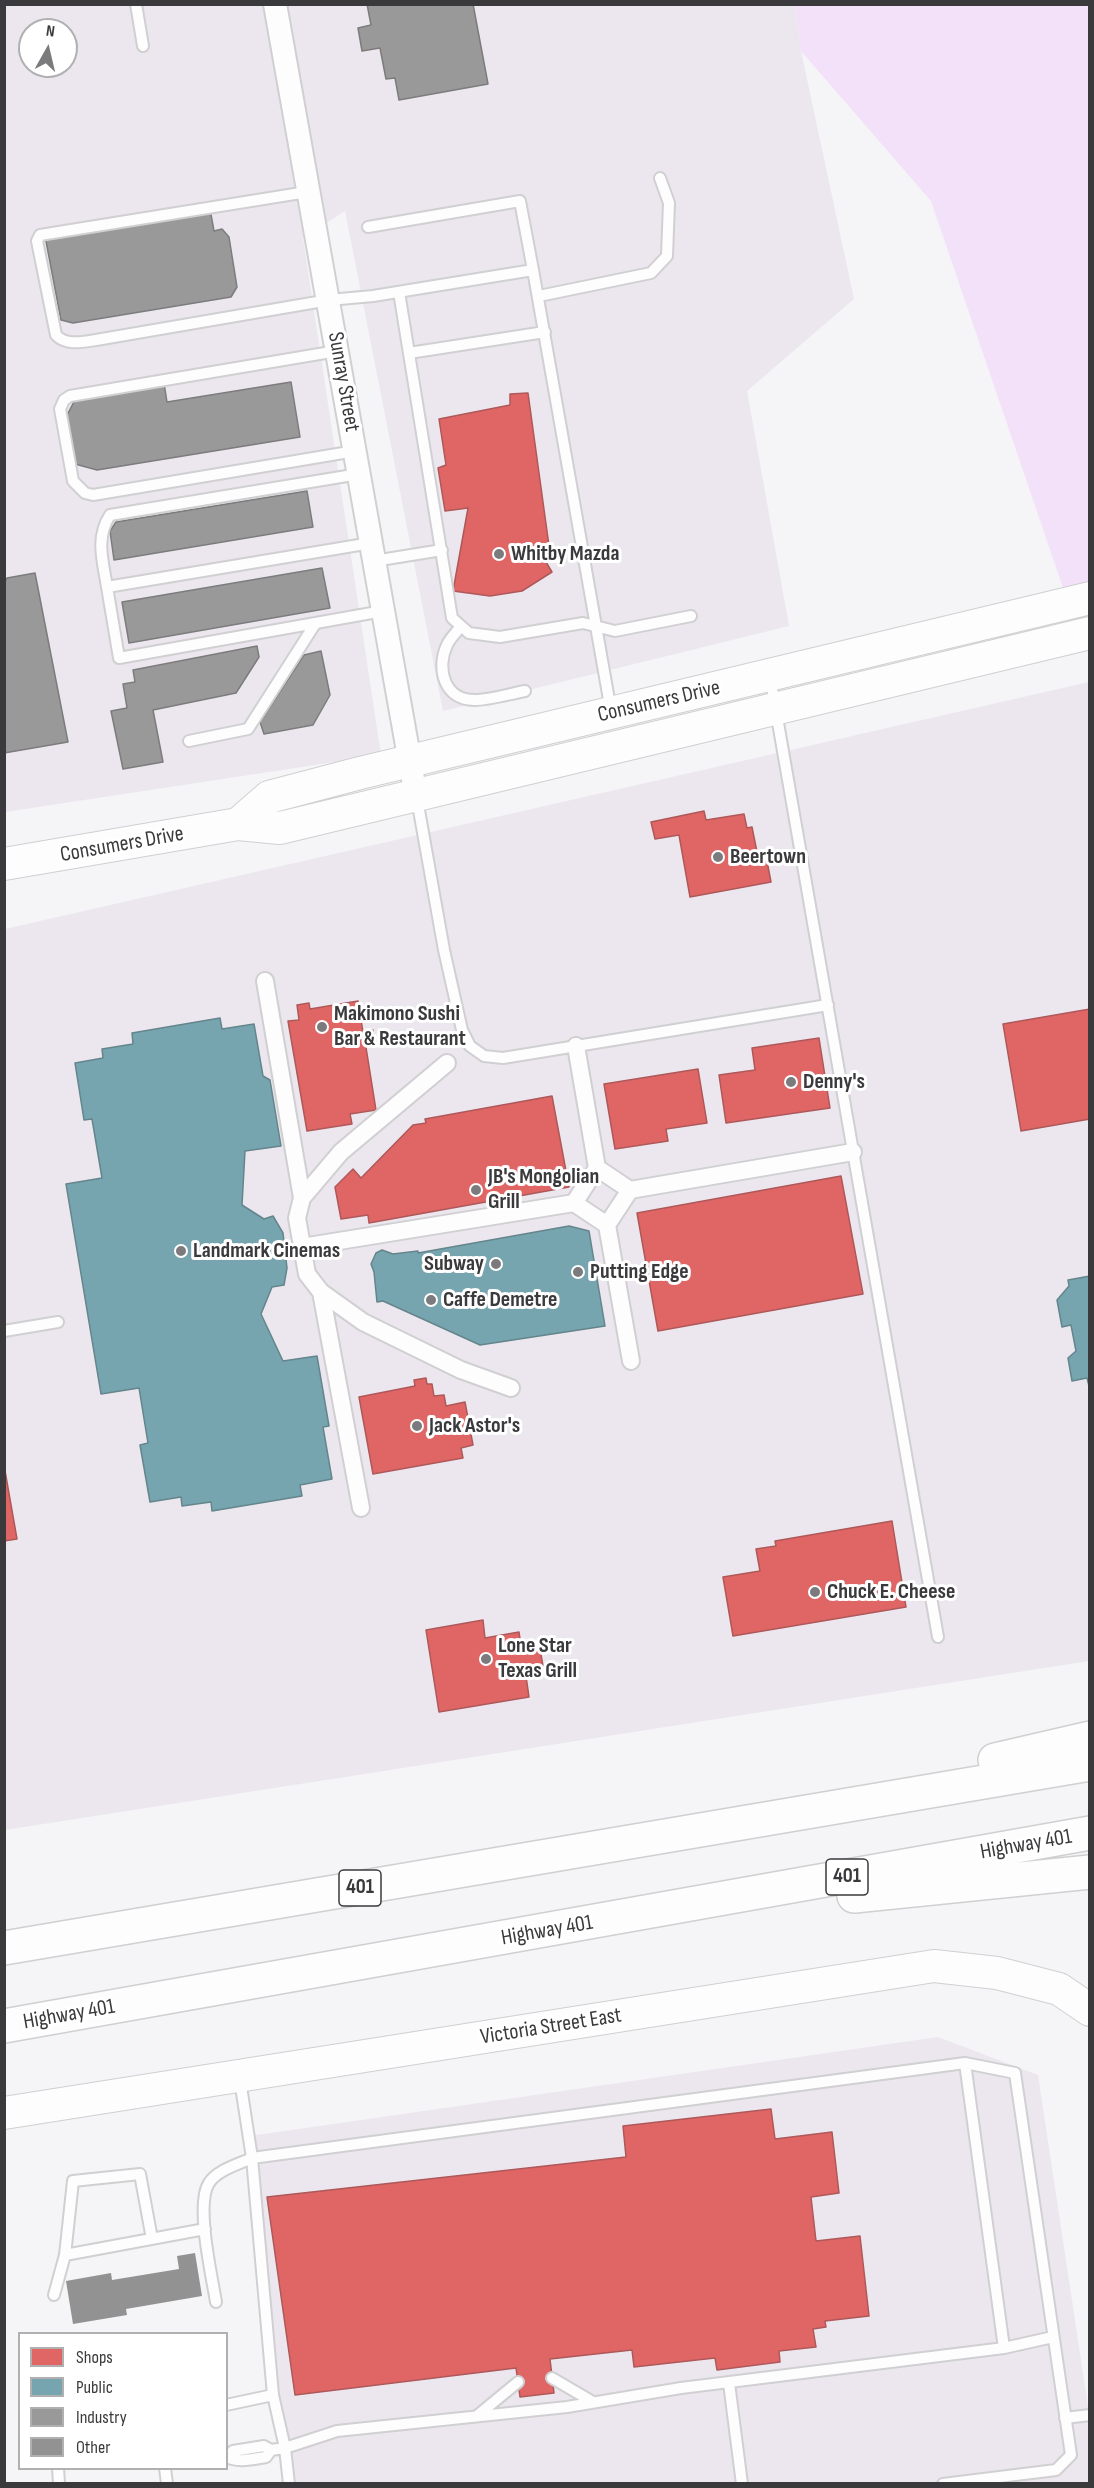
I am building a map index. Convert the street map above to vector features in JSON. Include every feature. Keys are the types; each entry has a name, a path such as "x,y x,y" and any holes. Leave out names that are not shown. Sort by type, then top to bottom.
{"highway":[{"path":"716,1828 1089,1738"},
{"name":"401","path":"4,1948 1089,1764"},
{"name":"Highway 401","path":"4,2026 1089,1833"},
{"path":"604,1921 1089,1872"}],"main road":[{"name":"Consumers Drive","path":"238,824 269,797 1089,598"},
{"name":"Consumers Drive","path":"4,864 238,824 280,828 1089,633"},
{"name":"Victoria Street East","path":"4,2113 934,1966 997,1973 1059,1989 1089,2010"}],"street":[{"name":"Sunray Street","path":"275,4 416,796"},
{"path":"265,981 302,1198 297,1218 307,1274 321,1292 363,1322 461,1370 511,1388"},
{"path":"574,1203 597,1168 576,1046"},
{"path":"302,1198 340,1152 447,1063"},
{"path":"597,1168 630,1190 853,1152"},
{"path":"630,1190 607,1224 632,1361"},
{"path":"302,1247 574,1203 607,1224"},
{"path":"321,1292 361,1508"}],"lane":[{"path":"136,4 143,45"},
{"path":"539,296 651,273 667,256 669,203 660,178"},
{"path":"307,192 40,234 37,242 56,335 61,341 69,343 96,340 329,300 399,292 533,270"},
{"path":"368,226 520,201 539,296 612,713"},
{"path":"399,292 452,618 469,633 500,637 583,623 615,631 692,616"},
{"path":"410,352 545,332"},
{"path":"338,351 70,396 64,399 60,409 73,481 85,493 93,495 355,451"},
{"path":"360,474 110,515 104,524 100,541 107,587 119,658 383,611"},
{"path":"107,587 373,552 442,550"},
{"path":"189,741 248,729 315,624"},
{"path":"461,626 447,644 444,655 442,673 447,688 457,696 473,700 525,691"},
{"path":"770,677 938,1637"},
{"path":"416,796 444,950 462,1030 470,1046 484,1056 503,1058 828,1005"},
{"path":"4,1331 58,1322"},
{"path":"965,2063 1004,2348"},
{"path":"216,2302 203,2217 208,2184 219,2174 252,2158 965,2063 1015,2073 1071,2455 1056,2470 943,2484"},
{"path":"240,2076 252,2158 273,2395 285,2448 289,2484"},
{"path":"54,2295 65,2255 73,2181 140,2174 152,2239"},
{"path":"65,2255 205,2229"},
{"path":"228,2456 232,2451 249,2448 264,2446 271,2450 285,2448 338,2432 593,2402 1004,2348 1053,2337"},
{"path":"552,2378 593,2402"},
{"path":"478,2416 518,2382"},
{"path":"729,2383 742,2484"},
{"path":"228,2405 273,2395"},
{"path":"1065,2418 1089,2415"}],"shaded area":[{"path":"5,5 795,5 801,51 854,299 747,391 789,626 443,711 345,211 303,238 381,755 5,812"},
{"path":"795,5 1089,5 1089,643 1072,614 931,201 801,51"},
{"path":"1089,682 1089,1661 5,1830 5,929"},
{"path":"938,2037 1038,2075 1089,2413 1089,2483 284,2483 243,2137"}],"building: Shops":[{"path":"528,393 550,553 543,557 552,572 522,591 490,596 453,591 468,508 445,511 438,468 446,465 439,419 510,405 510,394"},
{"name":"Beertown","path":"704,811 706,820 744,814 747,828 752,827 757,852 752,853 753,863 767,861 771,882 690,897 679,835 655,839 651,822"},
{"path":"358,1001 363,1032 373,1030 374,1039 365,1041 376,1110 350,1114 352,1124 307,1131 288,1021 299,1020 297,1005 309,1003 310,1009"},
{"path":"1090,1009 1090,1119 1021,1131 1003,1024"},
{"path":"819,1038 830,1108 726,1123 719,1075 755,1070 752,1048"},
{"path":"698,1069 707,1123 666,1129 668,1141 615,1149 604,1084"},
{"path":"552,1096 569,1187 369,1223 368,1215 341,1219 335,1187 353,1169 361,1178 413,1125 426,1123 425,1119"},
{"path":"841,1176 863,1294 658,1331 637,1213"},
{"name":"Jack Astor's","path":"426,1378 427,1384 432,1384 434,1396 444,1395 446,1406 465,1402 473,1445 461,1448 463,1458 373,1474 359,1397 415,1386 414,1380"},
{"path":"4,1465 17,1539 4,1541"},
{"name":"Chuck E. Cheese","path":"892,1521 906,1607 733,1636 723,1577 760,1571 756,1549 776,1546 775,1541"},
{"name":"Lone Star Texas Grill","path":"483,1620 485,1638 519,1632 522,1652 540,1649 543,1666 525,1669 529,1697 439,1712 426,1630"},
{"path":"771,2109 775,2139 832,2132 839,2193 811,2197 816,2241 860,2236 869,2316 825,2321 826,2327 813,2329 816,2347 779,2351 780,2362 717,2370 715,2358 634,2367 632,2350 550,2359 554,2393 520,2397 516,2368 295,2395 267,2197 626,2157 623,2126"}],"building: Public":[{"name":"Landmark Cinemas","path":"220,1018 222,1029 254,1024 263,1076 270,1080 281,1146 245,1151 242,1205 264,1219 273,1216 283,1233 287,1268 284,1285 272,1287 261,1314 283,1361 317,1356 329,1426 323,1427 332,1479 300,1485 302,1496 212,1511 211,1502 182,1506 181,1497 150,1502 140,1445 148,1443 139,1388 101,1394 66,1184 102,1178 92,1119 84,1120 75,1063 103,1058 102,1049 133,1044 132,1033"},
{"path":"569,1226 589,1231 605,1326 480,1345 383,1301 377,1302 371,1264 376,1253 382,1250 393,1254 418,1251 418,1253"},
{"path":"1090,1276 1090,1390 1087,1378 1072,1381 1068,1358 1076,1351 1071,1325 1062,1327 1057,1300 1069,1286 1068,1280"}],"building: Industry":[{"path":"367,4 473,4 488,84 399,100 395,78 386,79 380,48 362,51 358,28 371,25"},
{"path":"210,209 214,231 222,229 229,237 237,287 231,297 73,323 61,320 45,236"},
{"path":"291,382 300,437 97,470 75,464 67,415 76,398 164,383 167,402"},
{"path":"307,491 313,527 114,560 110,531 116,522"},
{"path":"322,568 330,608 129,643 122,602"},
{"path":"35,573 68,742 4,753 4,583 7,578"},
{"path":"257,646 259,657 236,693 153,710 163,762 123,769 111,711 127,708 123,684 135,682 133,670"},
{"path":"321,651 330,695 313,725 264,734 260,722 304,655"}],"building: Other":[{"path":"195,2253 202,2296 126,2309 127,2315 73,2324 66,2281 111,2273 112,2280 179,2269 177,2256"}],"place":[{"name":"Whitby Mazda","path":"499,554"},
{"name":"Beertown","path":"718,857"},
{"name":"Makimono Sushi Bar & Restaurant","path":"322,1027"},
{"name":"Denny's","path":"791,1082"},
{"name":"JB's Mongolian Grill","path":"476,1190"},
{"name":"Landmark Cinemas","path":"181,1251"},
{"name":"Subway","path":"496,1264"},
{"name":"Putting Edge","path":"578,1272"},
{"name":"Caffe Demetre","path":"431,1300"},
{"name":"Jack Astor's","path":"417,1426"},
{"name":"Chuck E. Cheese","path":"815,1592"},
{"name":"Lone Star Texas Grill","path":"486,1659"}]}
